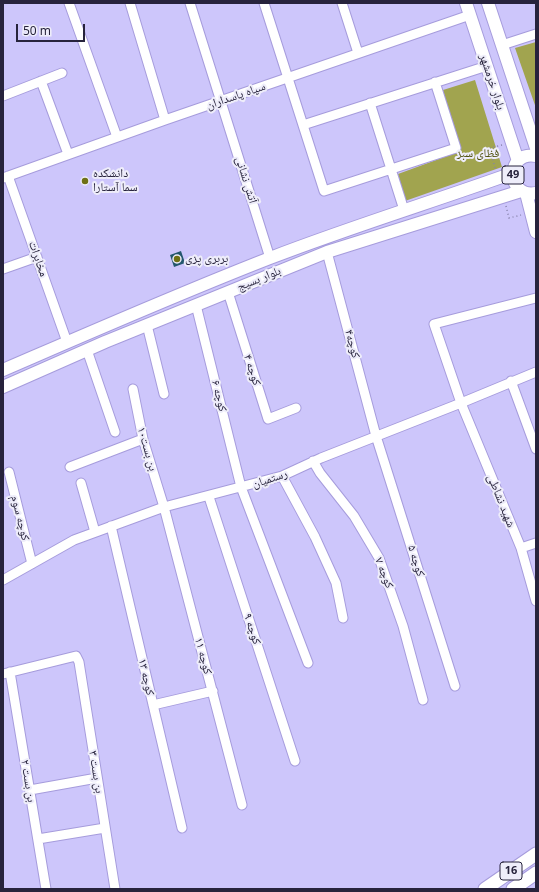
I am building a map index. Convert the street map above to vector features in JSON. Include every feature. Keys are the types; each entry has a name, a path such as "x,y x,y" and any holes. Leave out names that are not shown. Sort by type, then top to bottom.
{"highway":[{"name":"16","path":"485,889 536,854"},
{"name":"16","path":"513,889 536,873"}],"main road":[{"name":"بلوار خرمشهر","path":"466,3 518,161"},
{"name":"بلوار خرمشهر","path":"488,3 536,148"},
{"name":"49","path":"528,192 514,183 514,166 518,161 528,156 536,156"},
{"name":"بلوار بسیج","path":"3,370 270,258 513,173"},
{"name":"بلوار بسیج","path":"3,387 147,325 327,252 528,192"},
{"path":"528,192 536,232"},
{"path":"270,258 273,273"}],"street":[{"path":"69,3 118,137"},
{"path":"130,3 166,120"},
{"name":"آتش نشانی","path":"190,3 270,258"},
{"path":"264,3 324,191 456,148 435,82"},
{"path":"342,3 358,53"},
{"name":"سپاه پاسداران","path":"6,177 68,154 470,15"},
{"path":"502,45 536,34"},
{"path":"303,125 487,66"},
{"path":"3,96 62,73"},
{"path":"41,81 68,154"},
{"path":"370,103 404,210"},
{"name":"مخابرات","path":"6,177 67,342"},
{"name":"کوچه۴","path":"327,252 376,436"},
{"path":"3,269 36,257"},
{"name":"کوچه ۴","path":"228,292 268,419 296,408"},
{"name":"شهید نشاطی","path":"536,298 434,324 461,404 520,548 536,601"},
{"name":"کوچه ۶","path":"196,305 241,488 308,663"},
{"path":"147,325 164,394"},
{"path":"87,350 115,432"},
{"name":"رستمیان","path":"3,580 74,540 164,508 282,476 313,461 461,404 511,381 536,372"},
{"path":"511,381 536,449"},
{"name":"بن بست۱۰","path":"133,389 143,439 164,508"},
{"name":"کوچه ۵","path":"376,436 455,686"},
{"path":"70,467 143,439"},
{"name":"کوچه ۷","path":"313,461 324,478 354,516 379,558 403,626 423,700"},
{"name":"کوچه سوم","path":"9,472 32,564"},
{"path":"282,476 315,538 336,583 343,618"},
{"path":"82,483 95,532"},
{"name":"کوچه ۹","path":"209,497 295,761"},
{"name":"کوچه ۱۱","path":"164,508 242,805"},
{"name":"کوچه ۱۳","path":"110,526 182,828"},
{"path":"520,548 536,543"},
{"name":"بن بست ۳","path":"6,673 76,656 79,662 115,889"},
{"name":"بن بست ۲","path":"6,673 30,790 46,889"},
{"path":"153,705 213,691"},
{"path":"30,790 97,778"},
{"path":"38,839 105,828"}],"green space":[{"path":"536,42 536,108 515,48"},
{"name":"فظای سبز","path":"475,80 502,167 405,201 398,174 458,152 443,90"}],"building":[{"name":"بربری پزی","path":"181,251 185,263 174,267 170,255"}],"place":[{"name":"دانشکده سما آستارا","path":"85,181"},
{"name":"بربری پزی","path":"177,259"}]}
